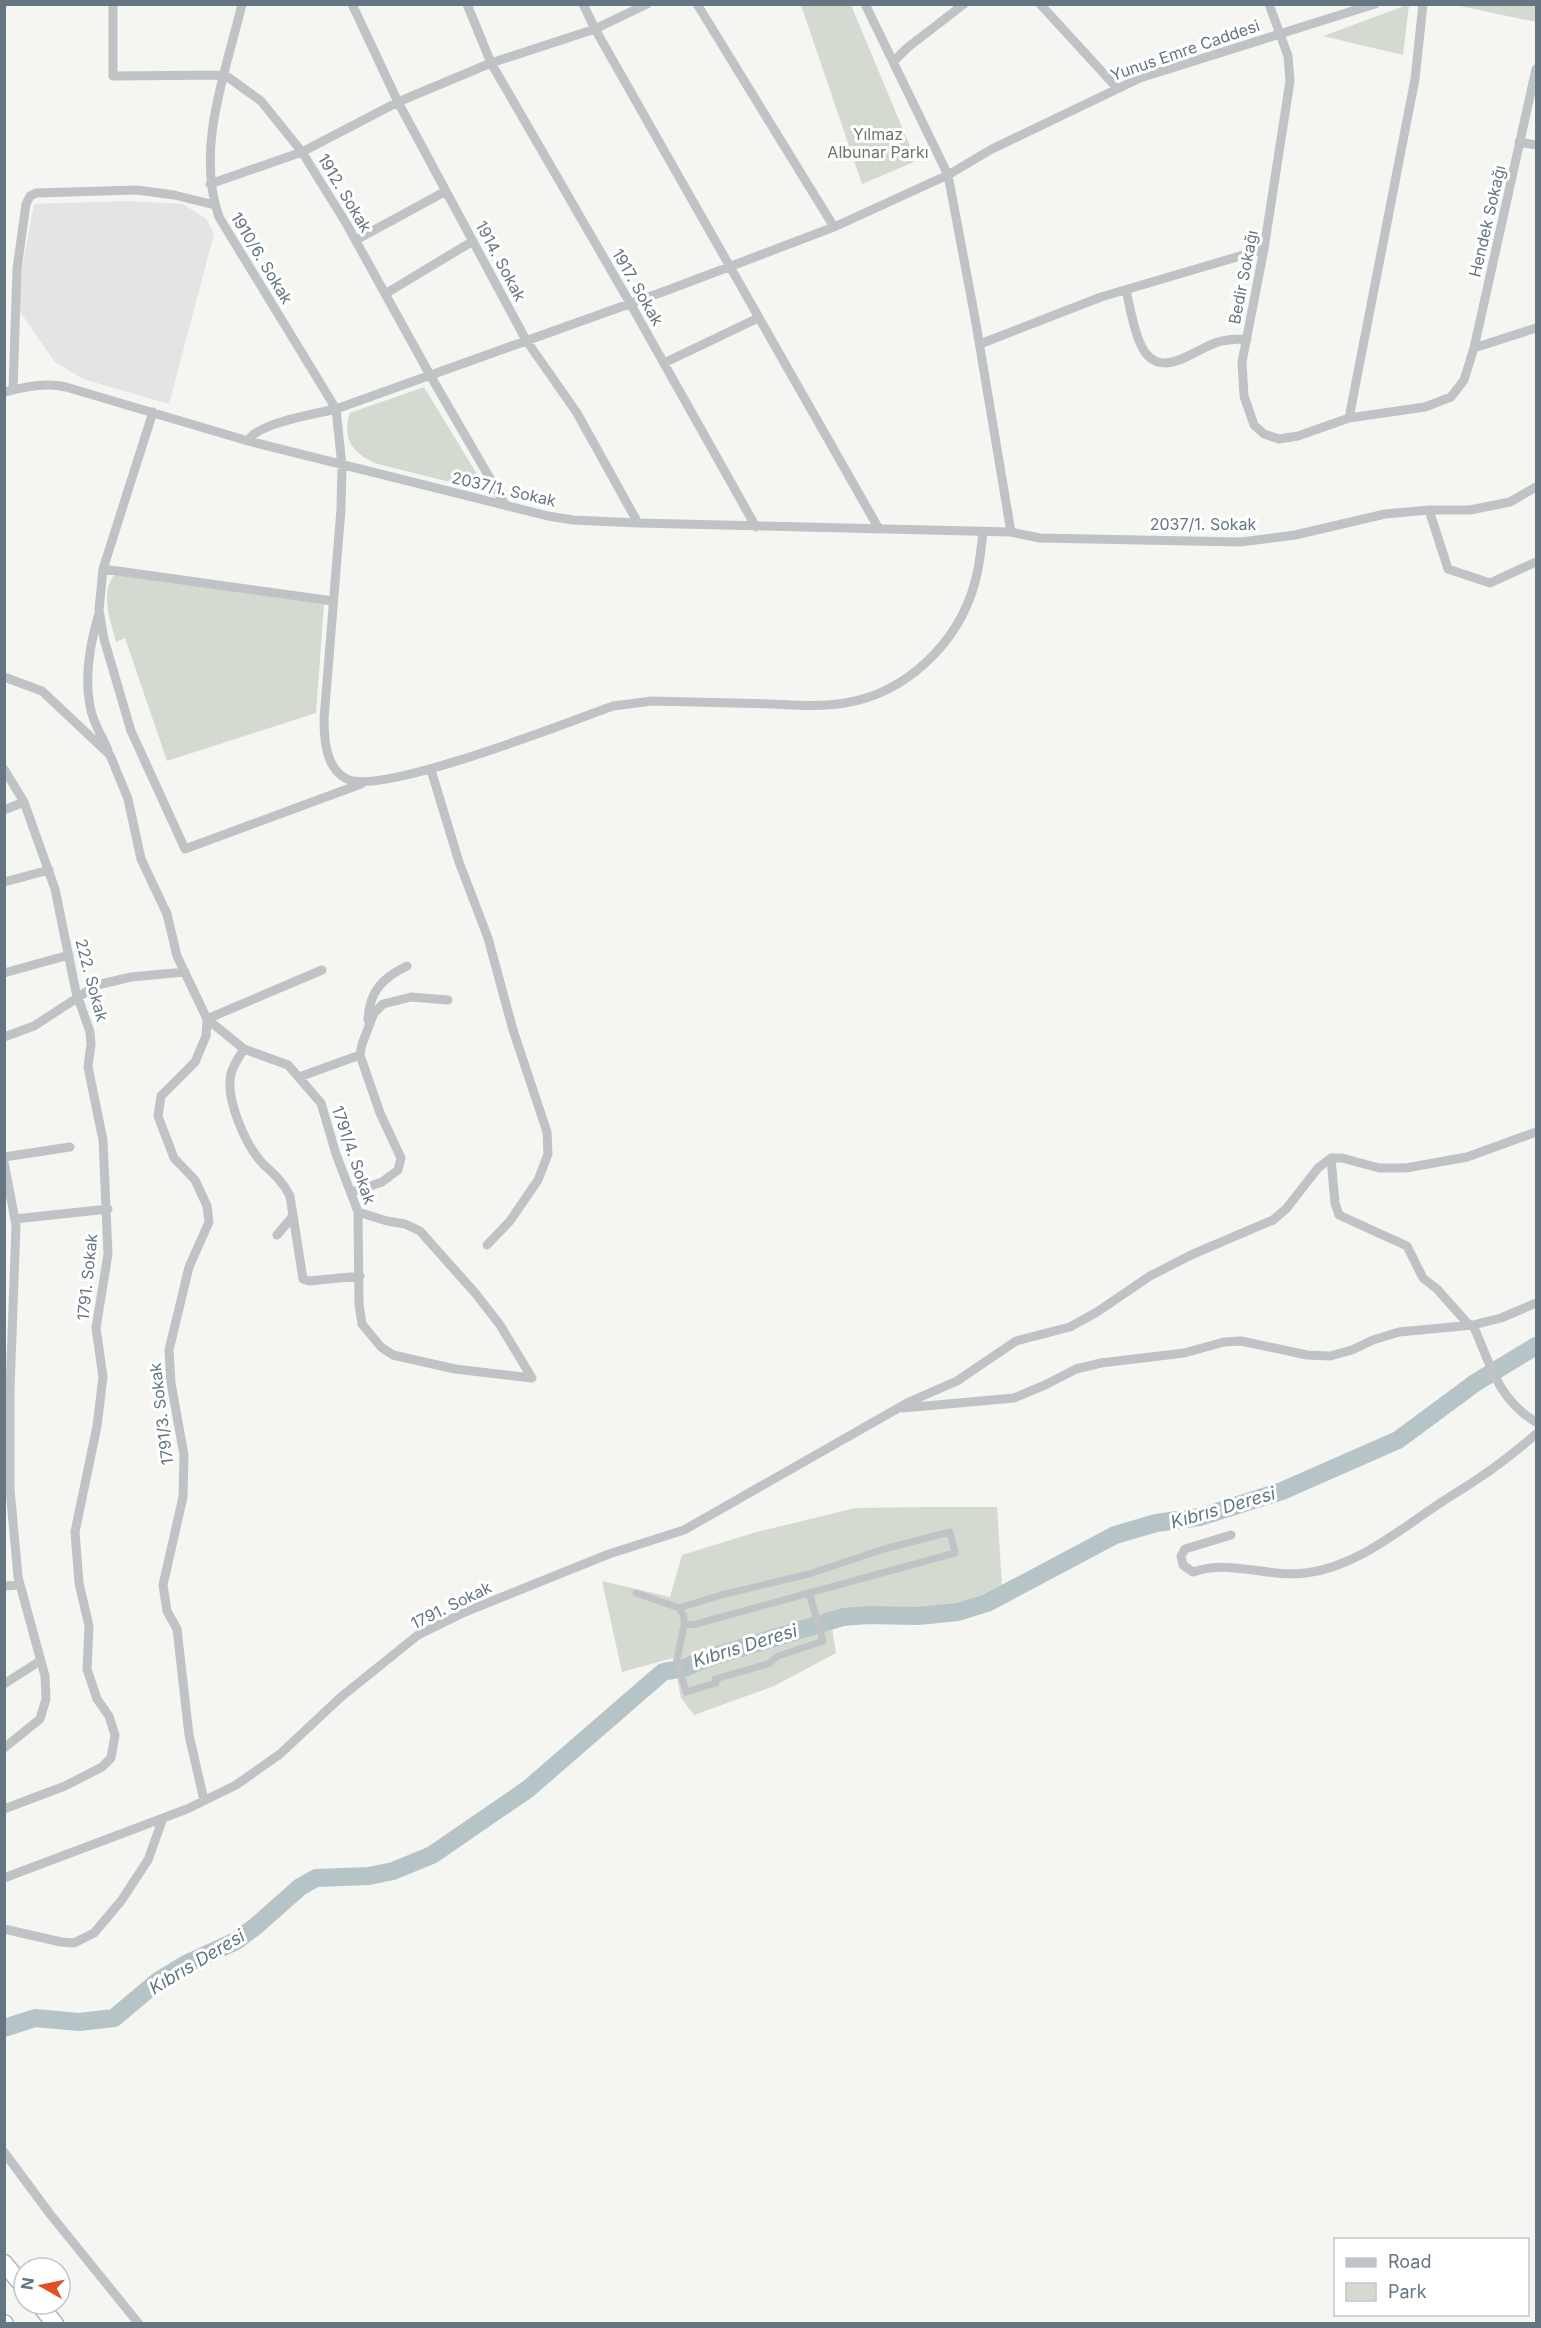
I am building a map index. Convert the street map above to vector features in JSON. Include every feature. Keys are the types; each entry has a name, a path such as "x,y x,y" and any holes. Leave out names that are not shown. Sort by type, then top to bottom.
{"street":[{"path":"113,4 113,76 225,75"},
{"name":"1910/6. Sokak","path":"242,4 209,149 210,184 219,217 336,409"},
{"name":"1914. Sokak","path":"352,4 398,102 526,340 577,413 601,460 638,523"},
{"name":"1917. Sokak","path":"466,4 491,63 756,527"},
{"path":"583,4 595,29 879,529"},
{"path":"210,184 302,152 398,102 491,63 595,29 647,4"},
{"path":"697,4 834,227"},
{"path":"865,4 948,175 980,344 1011,532"},
{"path":"892,62 964,4"},
{"path":"1040,4 1117,88"},
{"name":"Bedir Sokağı","path":"1269,4 1288,56 1290,81 1264,249 1242,362 1244,396 1254,425 1264,434 1279,439 1298,436 1349,418 1425,407 1451,398 1464,380"},
{"name":"Yunus Emre Caddesi","path":"248,441 251,434 267,427 336,409 834,227 948,175 992,149 1140,78 1375,4"},
{"path":"1349,418 1415,79 1423,4"},
{"name":"Hendek Sokağı","path":"1464,380 1474,348 1536,69"},
{"name":"1912. Sokak","path":"225,75 261,101 302,152 356,240 430,375 506,506"},
{"path":"1519,142 1536,145"},
{"path":"9,391 17,269 26,204 30,196 36,193 137,190 174,195 215,205"},
{"path":"356,240 446,190"},
{"path":"386,294 473,241"},
{"path":"980,344 1101,297 1264,249"},
{"path":"1126,290 1141,345 1147,354 1159,361 1180,362 1218,342 1247,339"},
{"path":"664,363 758,318"},
{"path":"1474,348 1536,328"},
{"name":"2037/1. Sokak","path":"9,391 51,384 342,466 573,520 756,527 1011,532 1040,538 1241,542 1295,535 1385,514 1429,510 1470,510 1510,502 1536,488"},
{"path":"336,409 342,466 341,509 324,736 327,750 338,773 346,779 362,783"},
{"path":"153,412 103,569 99,610 91,640 88,682 90,708 128,799 141,859 167,914 177,957 207,1019 321,970"},
{"path":"1429,510 1448,569 1490,583 1536,562"},
{"path":"99,610 104,639 131,731 185,849 362,783 431,770 630,702 826,705 856,701 891,688 933,655 957,625 975,583 983,532"},
{"path":"103,569 333,601"},
{"path":"4,677 42,692 110,755"},
{"name":"222. Sokak","path":"4,769 24,802 56,888 78,998 90,1032 88,1067 104,1140 108,1209"},
{"path":"431,770 459,862 488,938 513,1030 547,1132 548,1154 538,1180 510,1221 487,1245"},
{"path":"4,810 24,802"},
{"path":"4,882 49,870"},
{"path":"4,973 69,956"},
{"path":"368,1025 368,1004 380,985 395,972 407,966"},
{"path":"4,1037 34,1026 97,985 131,977 184,972"},
{"path":"352,1192 382,1182 398,1170 401,1158 380,1113 360,1055 368,1025 374,1013 383,1004 411,997 448,1000"},
{"name":"1791/4. Sokak","path":"207,1019 244,1049 288,1065 321,1103 336,1154 358,1212 359,1304 362,1324 381,1347 393,1355 455,1369 532,1378 500,1326 476,1294 420,1231 405,1224 358,1212"},
{"name":"1791/3. Sokak","path":"204,1800 189,1735 177,1629 167,1611 163,1585 183,1497 184,1455 171,1383 169,1350 189,1267 209,1222 207,1206 195,1180 174,1158 158,1116 161,1096 195,1062 206,1036 207,1019"},
{"path":"244,1049 231,1071 229,1084 234,1107 249,1145 284,1184 290,1196 303,1279 309,1281 360,1276"},
{"path":"299,1077 360,1055"},
{"path":"1536,1132 1467,1157 1406,1168 1379,1168 1342,1158 1331,1158 1335,1203 1339,1215 1407,1246 1423,1278 1437,1289 1471,1325 1500,1388 1536,1422"},
{"path":"4,1157 70,1147"},
{"name":"1791. Sokak","path":"4,1878 163,1818 236,1785 280,1754 340,1697 418,1635 465,1612 609,1554 684,1530 916,1399 957,1381 1016,1341 1070,1327 1097,1312 1150,1276 1198,1252 1274,1220 1286,1209 1318,1168 1331,1158"},
{"path":"4,1162 7,1188 15,1219 16,1258 12,1338 10,1489 20,1585 45,1676 46,1699 40,1719 4,1748"},
{"path":"15,1219 108,1209"},
{"name":"1791. Sokak","path":"4,1809 64,1786 102,1767 111,1758 113,1751 115,1735 109,1716 97,1700 87,1668 89,1626 79,1583 75,1533 101,1400 103,1377 96,1328 108,1254 108,1209"},
{"path":"277,1235 293,1216"},
{"path":"901,1408 1014,1398 1076,1369 1101,1363 1184,1353 1224,1342 1241,1341 1307,1355 1330,1356 1399,1332 1471,1325 1501,1318 1536,1303"},
{"path":"1231,1535 1185,1549 1181,1556 1183,1565 1192,1572 1222,1566 1260,1572 1297,1574 1327,1568 1359,1555 1414,1523 1471,1485 1536,1434"},
{"path":"636,1593 679,1608 721,1595 809,1574 884,1549 950,1532 955,1553 696,1624 684,1625"},
{"path":"4,1586 20,1585"},
{"path":"679,1608 684,1616 684,1625 678,1663 686,1692 716,1683 715,1679 768,1664 778,1656 823,1641 808,1592"},
{"path":"4,1684 40,1661"},
{"path":"4,1929 75,1943 94,1933 120,1901 148,1860 163,1818"},
{"path":"4,2152 50,2214 139,2324"}],"shaded area":[{"path":"127,201 183,204 206,219 214,234 169,404 83,379 54,361 19,310 21,274 34,204"}],"green space":[{"name":"Yılmaz Albunar Parkı","path":"801,5 851,5 912,151 914,162 862,184"},
{"path":"1409,5 1403,55 1323,36"},
{"path":"1455,5 1536,5 1536,22"},
{"path":"424,387 486,489 482,490 378,464 362,456 352,445 347,431 350,413"},
{"path":"115,574 324,604 316,713 167,761 125,638 116,642 107,598 110,582"},
{"path":"997,1507 1002,1585 972,1604 830,1615 836,1653 774,1686 694,1715 681,1698 673,1658 622,1672 602,1581 670,1597 682,1555 753,1533 855,1508"}],"waterway":[{"name":"Kıbrıs Deresi","path":"4,2028 35,2018 79,2022 114,2018 158,1981 186,1964 236,1941 300,1887 316,1878 369,1876 393,1871 432,1855 528,1789 663,1672 684,1668 705,1659 843,1617 918,1616 958,1612 987,1603 1115,1535 1156,1523 1200,1517 1282,1491 1398,1440 1475,1383 1536,1346"}]}
